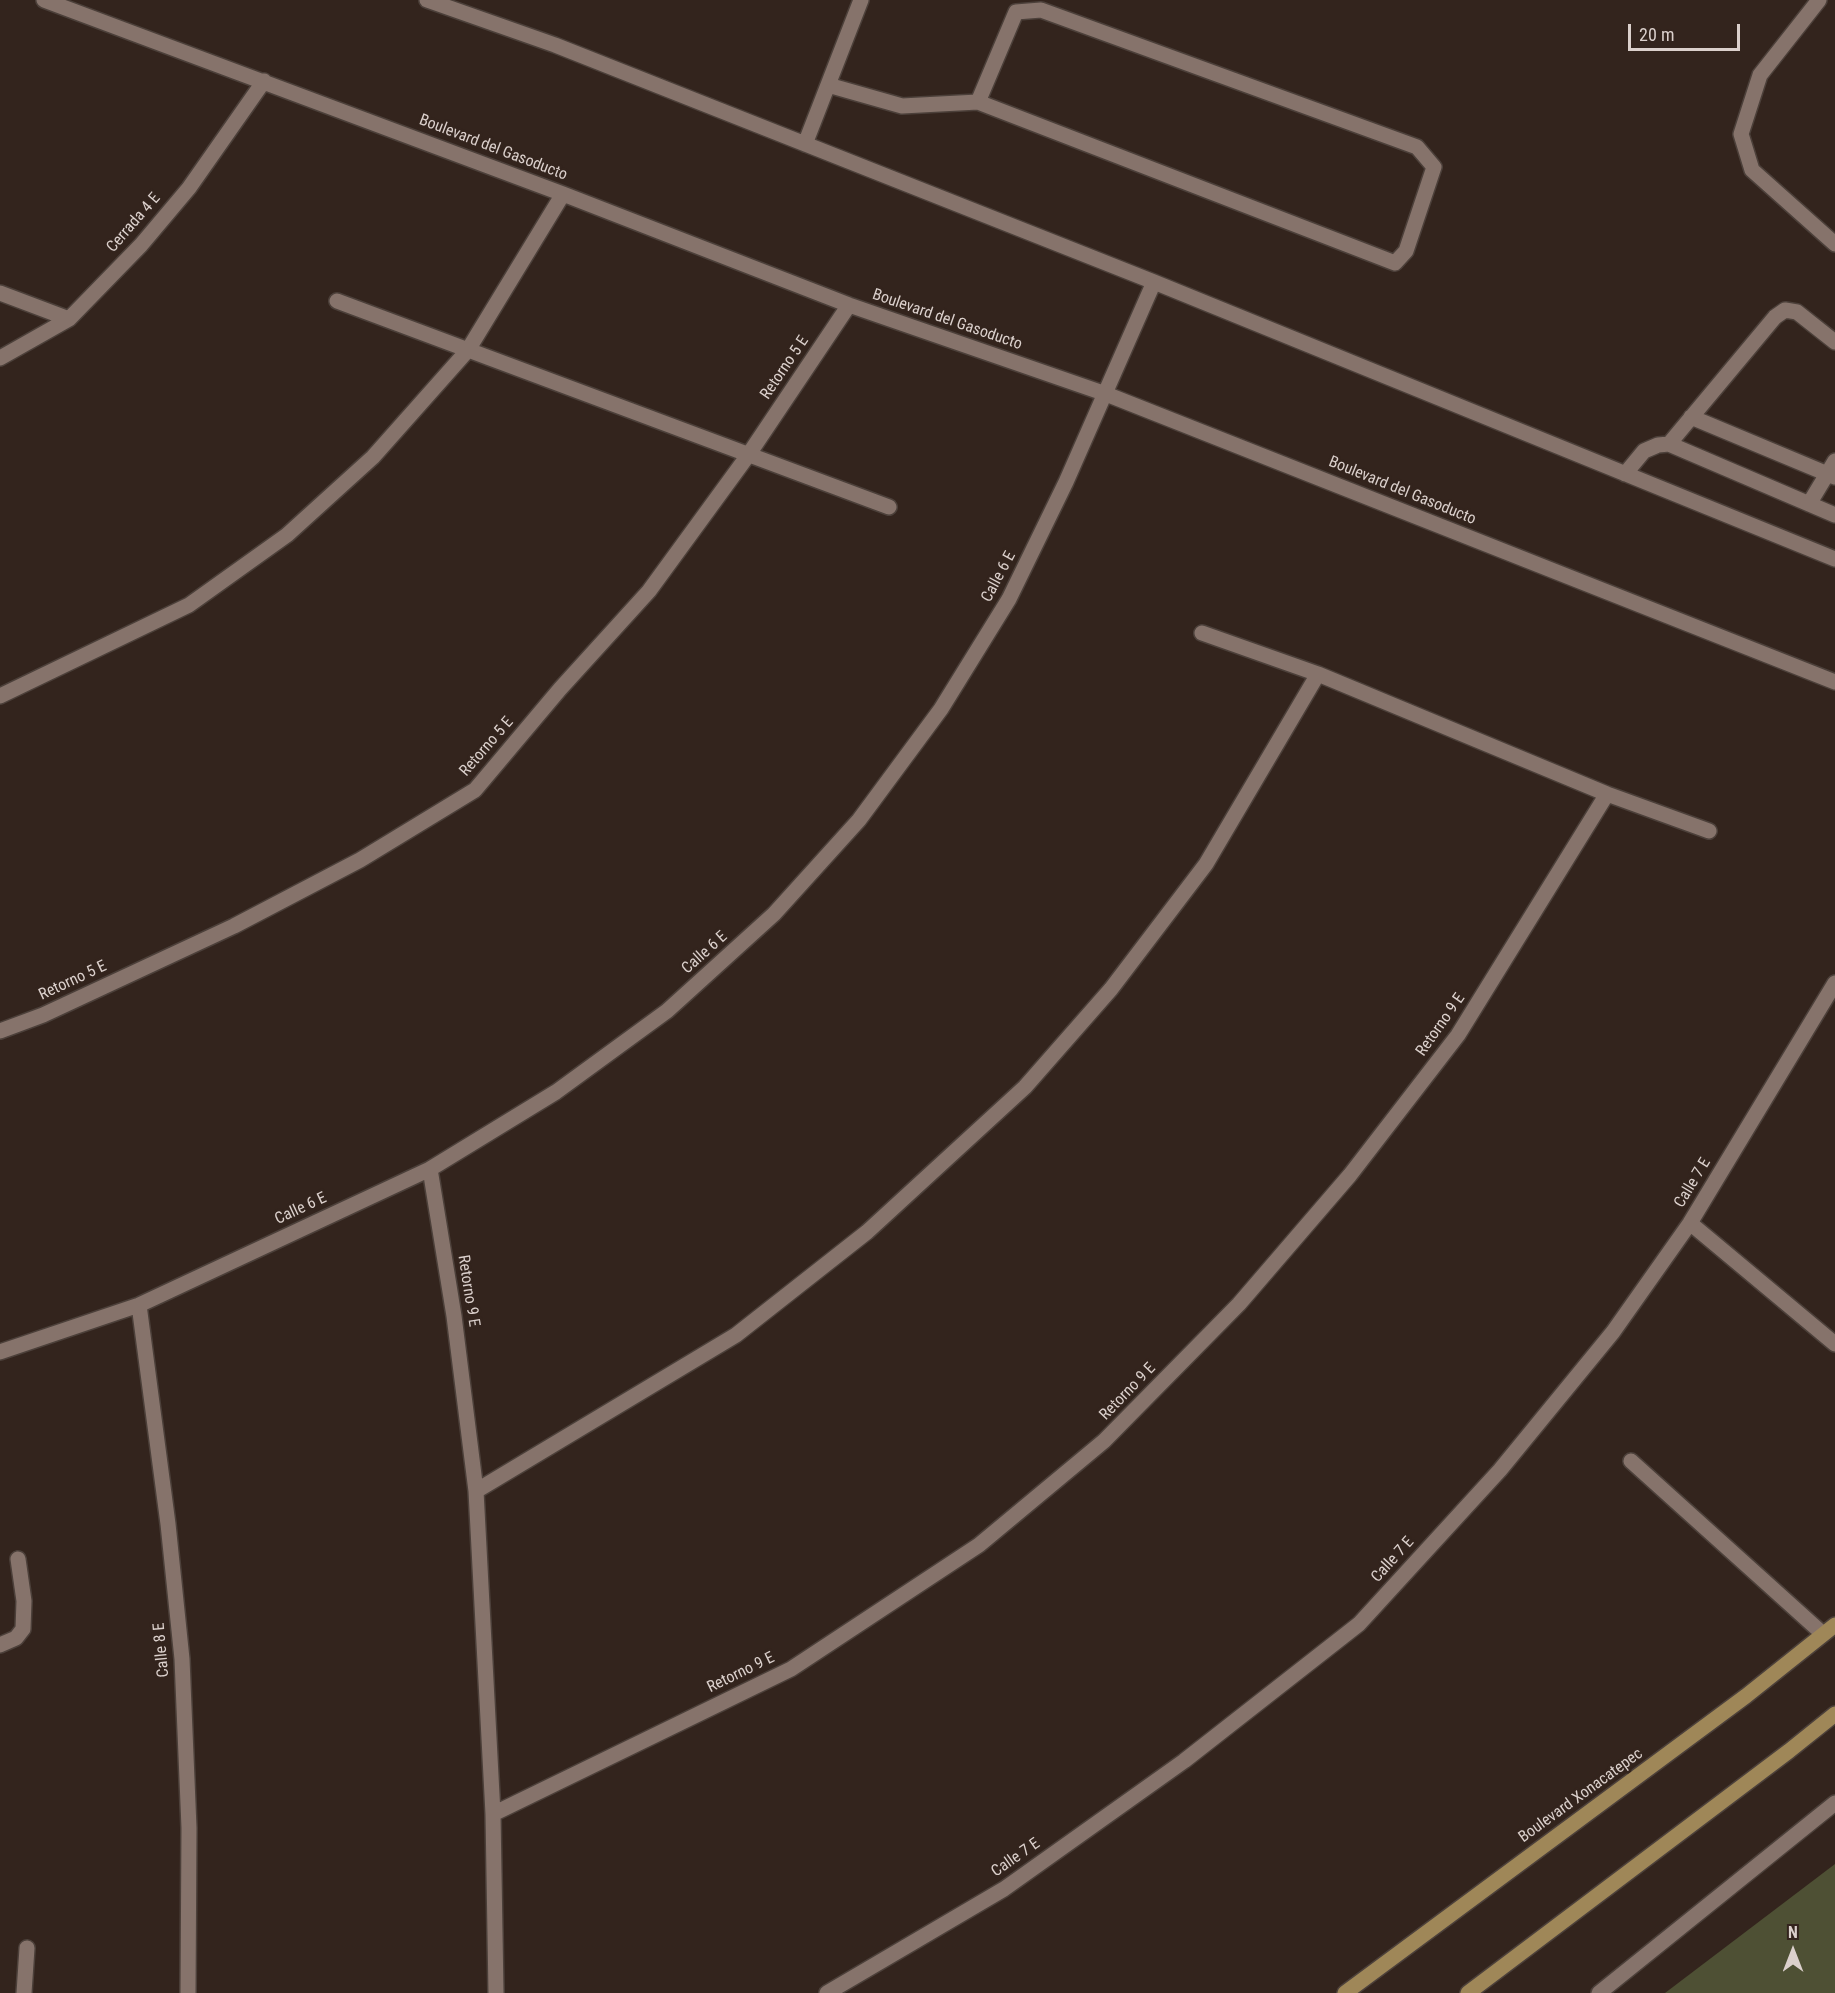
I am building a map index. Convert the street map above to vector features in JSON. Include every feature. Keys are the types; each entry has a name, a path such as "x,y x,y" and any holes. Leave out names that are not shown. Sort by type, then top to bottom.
{"main road":[{"name":"Boulevard Xonacatepec","path":"1345,1993 1746,1696 1829,1630"},
{"path":"1468,1993 1780,1759 1835,1714"}],"street":[{"name":"Boulevard del Gasoducto","path":"44,0 563,194 849,305 1106,394 1835,682"},
{"path":"427,0 456,5 1154,282 1835,560"},
{"path":"805,144 861,0"},
{"path":"1818,0 1760,75 1741,134 1752,170 1835,244"},
{"path":"828,85 902,106 978,102 1395,263 1406,251 1434,166 1417,147 1041,10 1016,12 978,102"},
{"name":"Cerrada 4 E","path":"0,358 69,319 141,245 189,188 264,81"},
{"path":"0,696 189,605 287,535 373,457 468,350 563,194"},
{"name":"Calle 6 E","path":"0,1352 139,1305 430,1169 556,1092 667,1011 774,914 859,819 941,710 1009,599 1106,394 1154,282"},
{"path":"0,293 69,319"},
{"path":"337,301 889,507"},
{"name":"Retorno 5 E","path":"0,1031 53,1010 234,926 360,860 475,790 560,689 649,591 749,454 849,305"},
{"path":"1669,444 1775,317 1785,310 1797,312 1835,342"},
{"path":"1691,417 1832,471 1809,504"},
{"path":"1625,474 1644,451 1658,445 1669,444 1835,515"},
{"path":"1202,633 1318,674 1608,794 1709,831"},
{"path":"476,1491 736,1335 867,1232 1025,1087 1112,989 1206,864 1318,674"},
{"name":"Retorno 9 E","path":"493,1814 791,1669 980,1545 1104,1441 1239,1304 1350,1175 1458,1035 1608,794"},
{"name":"Calle 7 E","path":"828,1993 1004,1889 1184,1761 1359,1624 1500,1470 1613,1332 1690,1223 1833,992"},
{"name":"Retorno 9 E","path":"430,1169 454,1316 476,1491 493,1814 496,1993"},
{"path":"1690,1223 1835,1344"},
{"name":"Calle 8 E","path":"139,1305 168,1524 182,1659 189,1828 188,1993"},
{"path":"1631,1461 1829,1630"},
{"path":"0,1645 16,1638 23,1629 24,1601 18,1559"},
{"path":"1599,1993 1835,1803"},
{"path":"24,1993 27,1948"}],"green space":[{"path":"1835,1864 1835,1993 1665,1993"}]}
